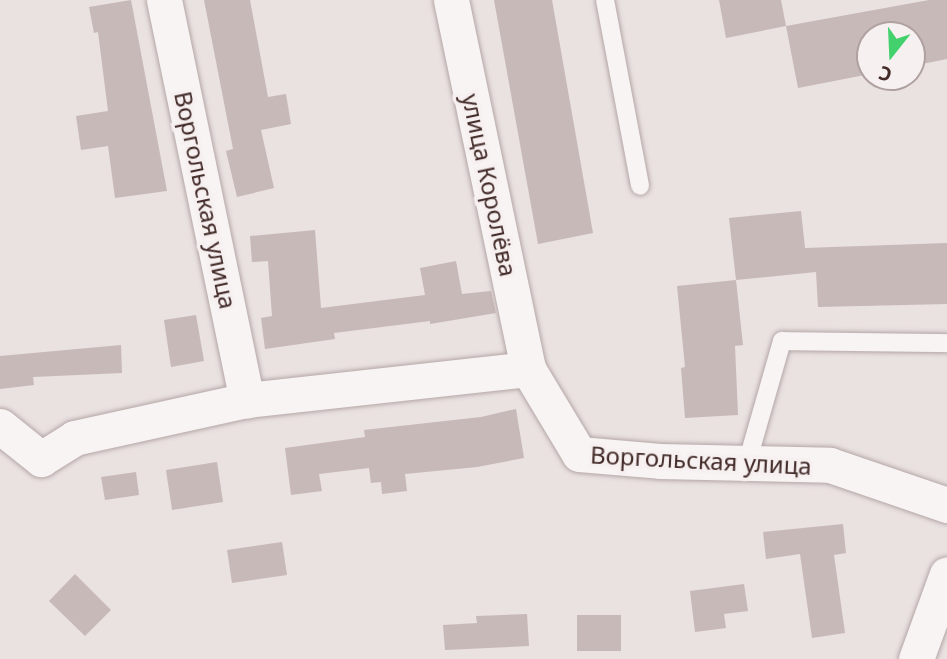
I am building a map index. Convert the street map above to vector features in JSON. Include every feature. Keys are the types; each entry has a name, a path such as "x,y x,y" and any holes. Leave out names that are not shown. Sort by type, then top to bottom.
{"street":[{"name":"Воргольская улица","path":"164,0 247,400"},
{"name":"улица Королёва","path":"451,0 528,369"},
{"name":"Воргольская улица","path":"528,369 579,454 830,465 947,505"},
{"path":"0,426 41,459 74,438 247,400 528,369"},
{"path":"916,659 947,574"}],"lane":[{"path":"605,0 640,186"},
{"path":"747,463 782,341 947,342"}],"building":[{"path":"131,0 167,191 115,198 108,146 81,150 76,116 108,111 98,32 94,33 89,7"},
{"path":"204,0 250,0 268,97 286,94 291,124 261,130 274,188 237,197 226,151 233,149"},
{"path":"494,0 552,0 593,233 538,244"},
{"path":"719,0 781,0 786,26 726,38"},
{"path":"929,0 947,0 947,59 926,63 926,21 856,21 856,77 798,88 786,26"},
{"path":"801,211 805,248 947,243 947,304 818,307 816,272 736,280 729,218"},
{"path":"315,230 321,308 425,295 420,268 456,261 462,294 491,291 496,313 430,324 430,321 334,333 335,339 265,349 261,318 272,316 268,261 252,262 250,236"},
{"path":"736,280 743,345 735,346 738,415 685,418 681,368 685,367 677,286"},
{"path":"196,315 204,361 171,367 164,320"},
{"path":"121,345 122,373 33,377 34,385 0,389 0,356"},
{"path":"516,409 524,458 477,467 405,474 407,491 382,494 381,482 371,483 369,468 319,474 322,491 291,495 285,448 365,437 364,430 481,417"},
{"path":"217,462 223,502 172,510 166,470"},
{"path":"136,472 139,495 105,500 101,477"},
{"path":"843,524 846,553 834,555 845,633 812,638 800,554 766,559 763,532"},
{"path":"282,542 287,575 232,583 227,550"},
{"path":"75,574 111,610 85,636 49,601"},
{"path":"744,584 748,611 724,614 726,628 695,632 690,591"},
{"path":"527,614 529,646 445,650 443,625 477,623 476,616"},
{"path":"577,615 621,615 621,651 577,651"}]}
